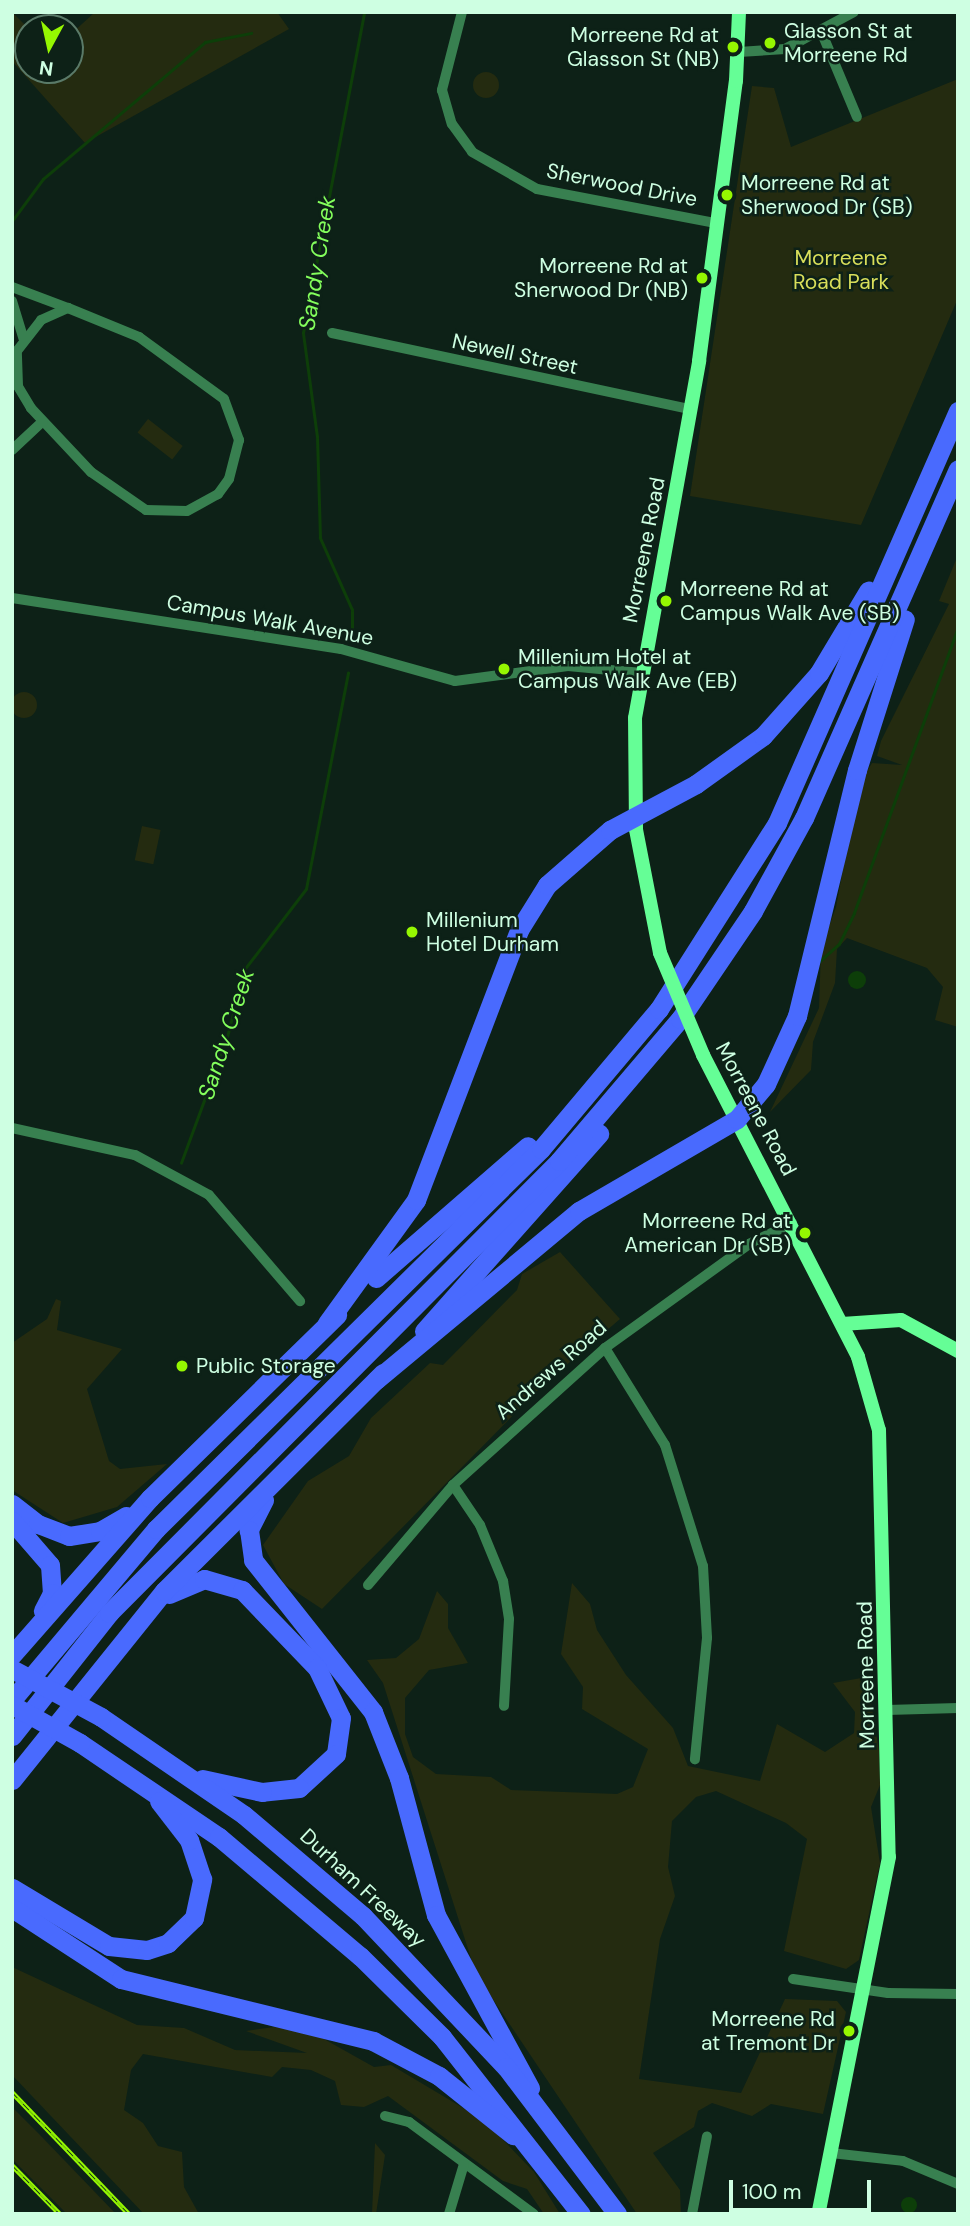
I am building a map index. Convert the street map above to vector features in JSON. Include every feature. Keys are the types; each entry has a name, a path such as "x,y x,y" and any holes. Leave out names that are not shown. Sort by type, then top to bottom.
{"highway":[{"path":"12,1700 164,1521 586,1100 659,1009 761,853 958,411"},
{"path":"12,1780 153,1604 376,1380 572,1169 625,1090 699,992 772,879 826,773 958,469"},
{"path":"327,1323 419,1193 527,914 573,858 635,817 725,765 787,712 845,633 930,475"},
{"path":"376,1380 579,1211 686,1143 737,1119 766,1084 797,1016 857,770 932,528"},
{"path":"12,1736 109,1613 625,1090"},
{"path":"12,1655 150,1498 327,1323 554,1120 586,1100"},
{"path":"275,1480 249,1530 253,1560 373,1712 399,1778 436,1914 460,1967 522,2064 533,2099"},
{"path":"12,1504 38,1524 79,1536 112,1525 150,1498"},
{"path":"12,1521 40,1547 52,1575 50,1600 29,1633"},
{"path":"153,1604 195,1580 233,1584 317,1668 338,1703 342,1730 336,1754 309,1784 262,1791 193,1776"},
{"name":"Durham Freeway","path":"12,1669 101,1717 193,1776 327,1882 437,1990 533,2099 617,2214"},
{"path":"12,1705 80,1743 148,1786 286,1891 405,1998 543,2161 581,2214"},
{"path":"12,1888 109,1946 147,1950 177,1936 201,1902 199,1863 148,1786"},
{"path":"12,1909 121,1979 373,2041 459,2090 543,2161"}],"street":[{"name":"Sherwood Drive","path":"463,12 442,90 452,124 472,152 512,180 547,192 716,223"},
{"name":"Morreene Road","path":"739,12 738,51 691,409 642,673 634,734 635,817 660,953 703,1055 842,1324 870,1388 879,1430 890,1846 866,1991 818,2214"},
{"path":"738,51 785,49 854,12"},
{"path":"821,31 857,117"},
{"path":"12,287 120,327 194,372 230,407 238,447 229,479 207,502 154,513 105,484 43,421 18,386 23,338 12,301"},
{"path":"23,338 49,314 68,308"},
{"name":"Newell Street","path":"332,333 691,409"},
{"path":"12,450 43,421"},
{"name":"Campus Walk Avenue","path":"12,598 366,653 455,681 568,666 642,673"},
{"path":"12,1128 135,1155 209,1195 300,1301"},
{"name":"Andrews Road","path":"368,1585 453,1485 605,1348 740,1250 792,1223"},
{"path":"842,1324 901,1320 958,1351"},
{"path":"605,1348 665,1445 703,1566 707,1638 695,1759"},
{"path":"453,1485 480,1525 503,1581 509,1619 504,1706"},
{"path":"887,1710 958,1708"},
{"path":"793,1979 866,1991 958,1994"},
{"path":"385,2116 409,2122 534,2214"},
{"path":"692,2214 707,2136"},
{"path":"831,2152 903,2161 958,2184"},
{"path":"449,2214 464,2164"}],"green space":[{"path":"12,12 14,63 12,61"},
{"path":"95,12 277,12 289,29 85,143 32,84 84,84 84,22"},
{"path":"486,72 495,76 499,85 495,94 486,98 477,94 473,85 477,76"},
{"name":"Morreene Road Park","path":"958,79 958,298 861,525 690,496 752,86 774,88 791,147"},
{"path":"148,419 183,446 172,459 138,432"},
{"path":"958,555 958,1027 935,1020 943,987 927,968 847,938 837,949 835,983 813,1042 811,1070 770,1112 819,1008 821,949 836,907 859,784 872,763 902,765 877,756 881,741 949,604 939,601"},
{"path":"24,692 33,696 37,705 33,714 24,718 15,714 11,705 15,696"},
{"path":"142,826 161,830 153,864 135,860"},
{"path":"560,1252 620,1319 542,1386 322,1609 284,1584 263,1545 308,1481 349,1456 371,1418 430,1363 443,1365 517,1290 522,1274"},
{"path":"56,1299 61,1301 57,1330 122,1349 87,1389 109,1461 120,1469 167,1464 117,1507 63,1523 12,1490 12,1343 47,1319"},
{"path":"572,1583 590,1604 597,1630 626,1675 673,1728 688,1766 760,1781 777,1724 825,1752 854,1733 855,1712 833,1683 867,1677 879,1751 880,1785 871,1807 880,1863 859,1960 846,1969 784,1951 807,1839 786,1823 716,1791 696,1797 672,1821 668,1867 675,1896 660,1939 639,2079 741,2093 785,1999 837,2001 846,2012 823,2114 771,2104 752,2116 712,2103 698,2111 694,2127 653,2153 680,2190 681,2214 637,2214 476,1974 383,1683 367,1660 396,1658 419,1639 437,1591 448,1604 448,1628 468,1663 429,1670 405,1698 405,1734 413,1757 436,1774 491,1777 511,1790 617,1794 633,1787 648,1749 582,1709 583,1687 561,1654"},
{"path":"12,1967 137,2025 184,2028 235,2050 307,2053 246,2031 274,2027 315,2034 374,2067 391,2065 485,2121 534,2172 560,2214 544,2214 527,2189 503,2181 388,2096 364,2107 341,2105 335,2081 311,2070 282,2067 272,2077 143,2054 131,2070 124,2110 143,2123 158,2146 182,2152 184,2187 199,2214 144,2214 12,2075"},
{"path":"12,2107 116,2214 67,2214 12,2159"},
{"path":"375,2143 385,2155 376,2214 372,2214"}],"shaded area":[{"path":"857,971 863,974 866,980 863,986 857,989 851,986 848,980 851,974"},
{"path":"906,2197 912,2197 917,2205 915,2211 906,2213 901,2208 901,2202"}],"waterway":[{"name":"Sandy Creek","path":"352,637 352,610 320,538 317,437 303,333 364,12"},
{"path":"12,221 43,179 205,42 251,33"},
{"path":"820,961 839,944 854,913 958,627"},
{"name":"Sandy Creek","path":"181,1163 226,1041 244,970 306,889 348,673"}],"railway":[{"path":"12,2092 129,2214"},
{"path":"12,2165 60,2214"}],"place":[{"name":"Glasson St at Morreene Rd","path":"770,43"},
{"name":"Morreene Rd at Glasson St (NB)","path":"733,47"},
{"name":"Morreene Rd at Sherwood Dr (SB)","path":"727,195"},
{"name":"Morreene Rd at Sherwood Dr (NB)","path":"702,278"},
{"name":"Morreene Rd at Campus Walk Ave (SB)","path":"666,601"},
{"name":"Millenium Hotel at Campus Walk Ave (EB)","path":"504,669"},
{"name":"Millenium Hotel Durham","path":"412,932"},
{"name":"Morreene Rd at American Dr (SB)","path":"805,1233"},
{"name":"Public Storage","path":"182,1366"},
{"name":"Morreene Rd at Tremont Dr","path":"849,2031"}]}
